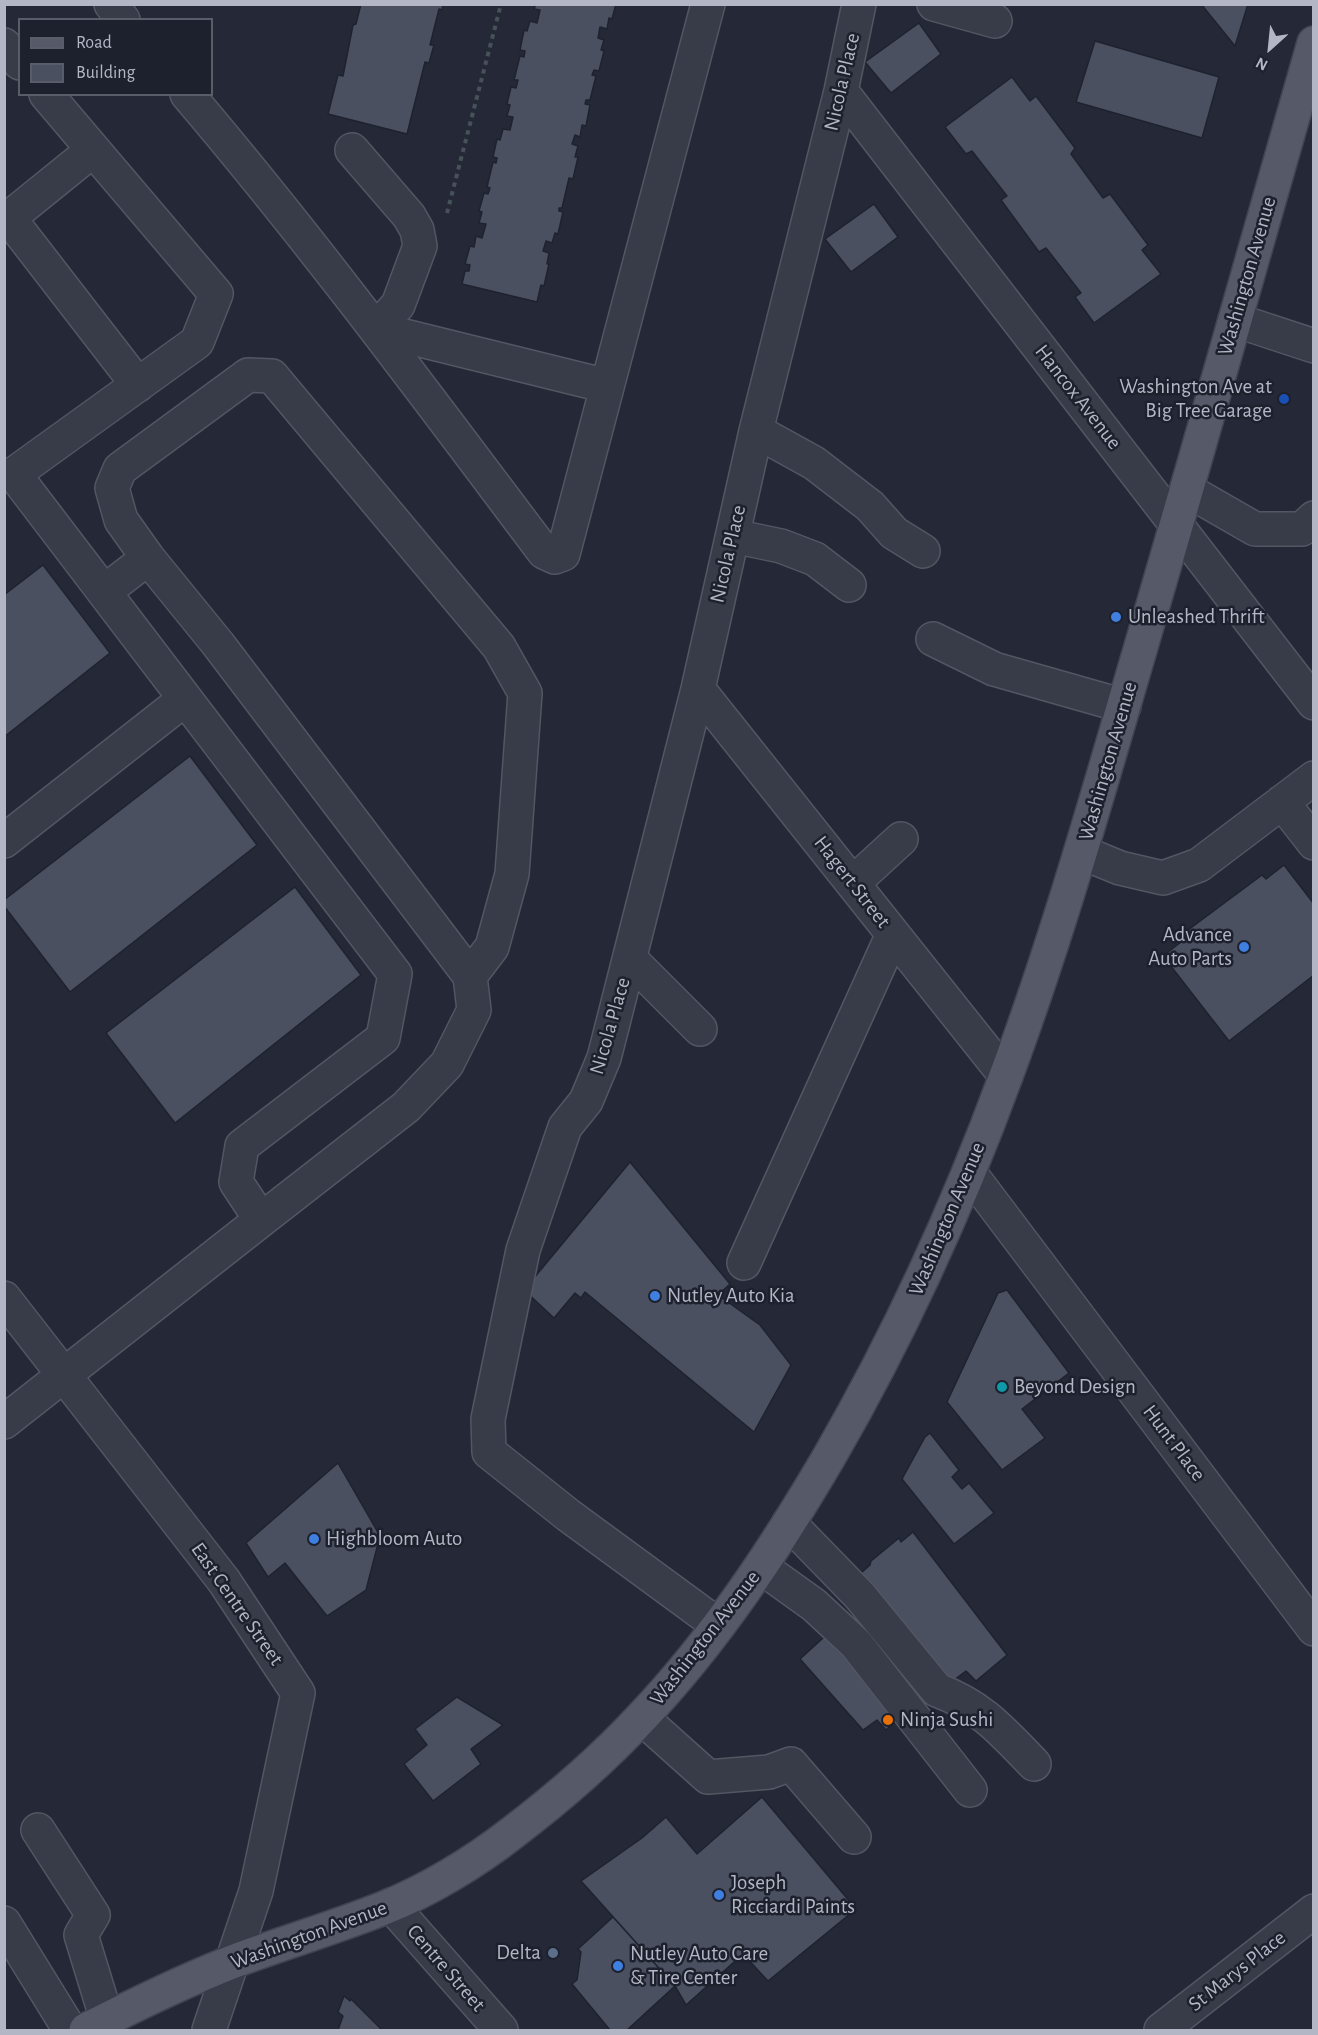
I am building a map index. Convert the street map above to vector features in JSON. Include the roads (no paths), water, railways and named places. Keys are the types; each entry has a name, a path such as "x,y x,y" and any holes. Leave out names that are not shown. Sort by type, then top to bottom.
{"main road":[{"name":"Washington Avenue","path":"97,2025 154,1995 232,1962 391,1905 451,1873 507,1837 578,1779 642,1718 718,1625 761,1567 789,1523 852,1417 933,1256 1006,1076 1081,852 1314,43"}],"street":[{"path":"111,4 122,18"},
{"path":"189,96 376,328 544,552 555,557 563,554 708,4"},
{"name":"Nicola Place","path":"718,1625 568,1515 489,1452 488,1419 523,1250 564,1126 586,1101 604,1058 698,689 756,431 841,91 860,4"},
{"path":"934,4 995,21"},
{"path":"4,45 18,61"},
{"path":"4,84 18,74"},
{"name":"Hancox Avenue","path":"841,91 1314,703"},
{"path":"48,96 216,294 197,342 138,385 9,468 395,974 383,1038 242,1146 237,1182 261,1220"},
{"path":"93,150 9,218 138,385"},
{"path":"352,150 409,216 417,230 420,246 398,305 376,328"},
{"path":"1235,320 1314,346"},
{"path":"376,328 607,386"},
{"path":"4,1422 406,1107 447,1064 474,1010 470,976 121,520 112,488 120,469 248,375 272,376 499,647 525,693 512,874 492,947 470,976"},
{"path":"756,431 814,463 870,506 894,533 923,551"},
{"path":"1186,490 1255,529 1302,529 1314,518"},
{"path":"733,536 781,546 815,559 849,585"},
{"path":"104,592 148,558"},
{"path":"933,639 994,669 1124,706"},
{"name":"Hagert Street","path":"698,689 1006,1076"},
{"path":"4,841 186,699"},
{"path":"1081,852 1120,868 1163,878 1198,865 1314,778"},
{"path":"1282,802 1314,843"},
{"path":"853,883 901,839"},
{"path":"744,1263 893,934"},
{"path":"630,959 700,1029"},
{"name":"Hunt Place","path":"969,1172 1314,1629"},
{"name":"East Centre Street","path":"4,1298 224,1581 298,1693 256,1891 209,2031"},
{"path":"789,1523 860,1596 938,1690 955,1697 993,1721 1034,1764"},
{"path":"761,1567 814,1605 856,1644 970,1790"},
{"path":"642,1718 708,1777 769,1772 791,1764 854,1837"},
{"path":"38,1830 93,1915 81,1935 97,2025"},
{"name":"Centre Street","path":"391,1905 501,2031"},
{"name":"St Marys Place","path":"1161,2031 1314,1911"},
{"path":"4,1923 70,2031"}],"place":[{"name":"Washington Ave at Big Tree Garage","path":"1284,399"},
{"name":"Unleashed Thrift","path":"1116,617"},
{"name":"Advance Auto Parts","path":"1244,947"},
{"name":"Nutley Auto Kia","path":"655,1296"},
{"name":"Beyond Design","path":"1002,1387"},
{"name":"Highbloom Auto","path":"314,1539"},
{"name":"Ninja Sushi","path":"888,1720"},
{"name":"Joseph Ricciardi Paints","path":"719,1895"},
{"name":"Delta","path":"553,1953"},
{"name":"Nutley Auto Care & Tire Center","path":"618,1966"}]}
